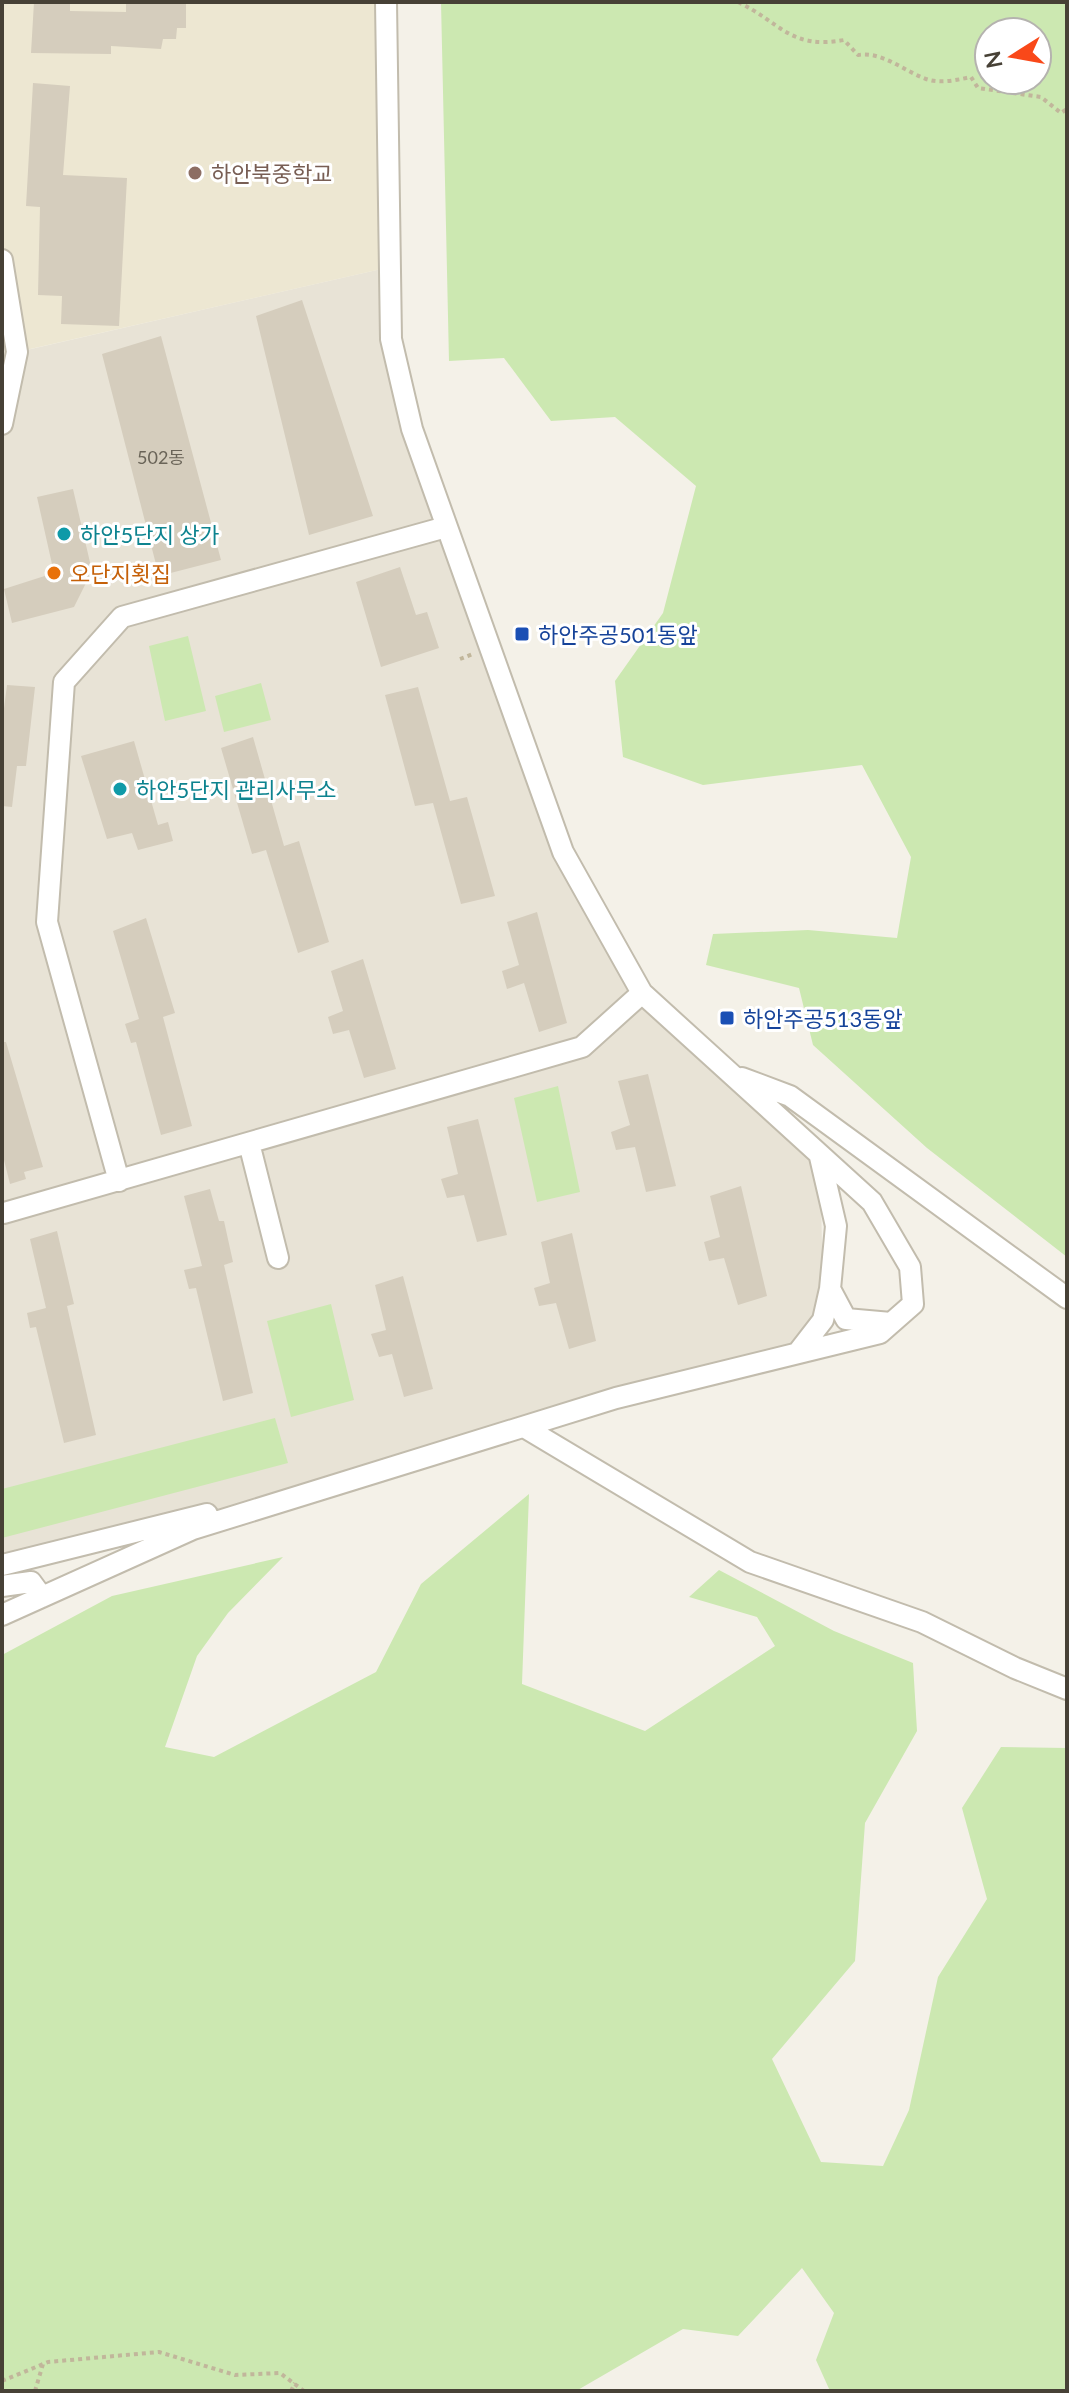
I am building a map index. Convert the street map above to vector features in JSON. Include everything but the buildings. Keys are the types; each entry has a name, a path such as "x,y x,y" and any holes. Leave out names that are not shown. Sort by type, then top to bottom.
{"street":[{"path":"2,1615 193,1529 616,1398 880,1333 913,1304 910,1267 872,1202 642,993 563,852 412,429 391,339 386,2"},
{"path":"2,260 17,352 2,424"},
{"path":"119,1181 47,922 64,682 122,617 446,527"},
{"path":"4,1213 582,1047 642,993"},
{"path":"731,1074 790,1096 1067,1298"},
{"path":"249,1143 278,1258"},
{"path":"799,1351 823,1320 830,1289 836,1226 820,1157"},
{"path":"830,1289 846,1319 891,1323"},
{"path":"524,1427 750,1562 922,1622 1015,1668 1067,1689"},
{"path":"2,1565 172,1519 282,1501"},
{"path":"2,1586 31,1582 42,1597"}],"path":[{"path":"738,2 753,9 766,23 805,42 844,40 858,55 870,53 926,79 948,81 971,77 978,88 1041,97 1061,113 1067,109"},
{"path":"2,2381 43,2364 159,2352 235,2375 280,2373 304,2391"},
{"path":"35,2391 43,2364"},
{"path":"291,2391 295,2383"}],"shaded area":[{"name":"하안북중학교","path":"2,2 386,2 390,267 17,352 2,260"},
{"path":"2,260 18,352 390,267 391,339 563,852 642,993 820,1157 823,1286 799,1351 282,1501 2,1565"}],"green space":[{"path":"441,2 1067,2 1067,1257 927,1148 813,1045 799,988 706,965 713,934 808,930 897,938 911,857 862,765 703,785 623,757 615,681 663,613 696,486 615,417 551,421 504,358 449,361"},
{"path":"188,636 206,711 165,721 149,646"},
{"path":"261,683 271,720 224,732 215,696"},
{"path":"558,1086 580,1192 537,1202 514,1098"},
{"path":"331,1304 354,1400 291,1417 267,1321"},
{"path":"275,1418 288,1463 2,1538 2,1489"},
{"path":"529,1494 522,1684 645,1731 775,1646 757,1617 689,1597 719,1570 834,1631 913,1663 917,1731 865,1823 855,1961 772,2059 821,2162 883,2166 909,2110 938,1977 987,1899 962,1808 1001,1747 1067,1748 1067,2391 830,2391 816,2360 834,2313 802,2268 738,2336 683,2329 576,2391 2,2391 2,1655 112,1596 283,1557 228,1613 197,1656 165,1747 214,1757 376,1672 421,1584"}],"place":[{"name":"하안북중학교","path":"195,173"},
{"name":"하안5단지 상가","path":"64,534"},
{"name":"오단지횟집","path":"54,573"},
{"name":"하안주공501동앞","path":"522,634"},
{"name":"하안5단지 관리사무소","path":"120,789"},
{"name":"하안주공513동앞","path":"727,1018"}]}
